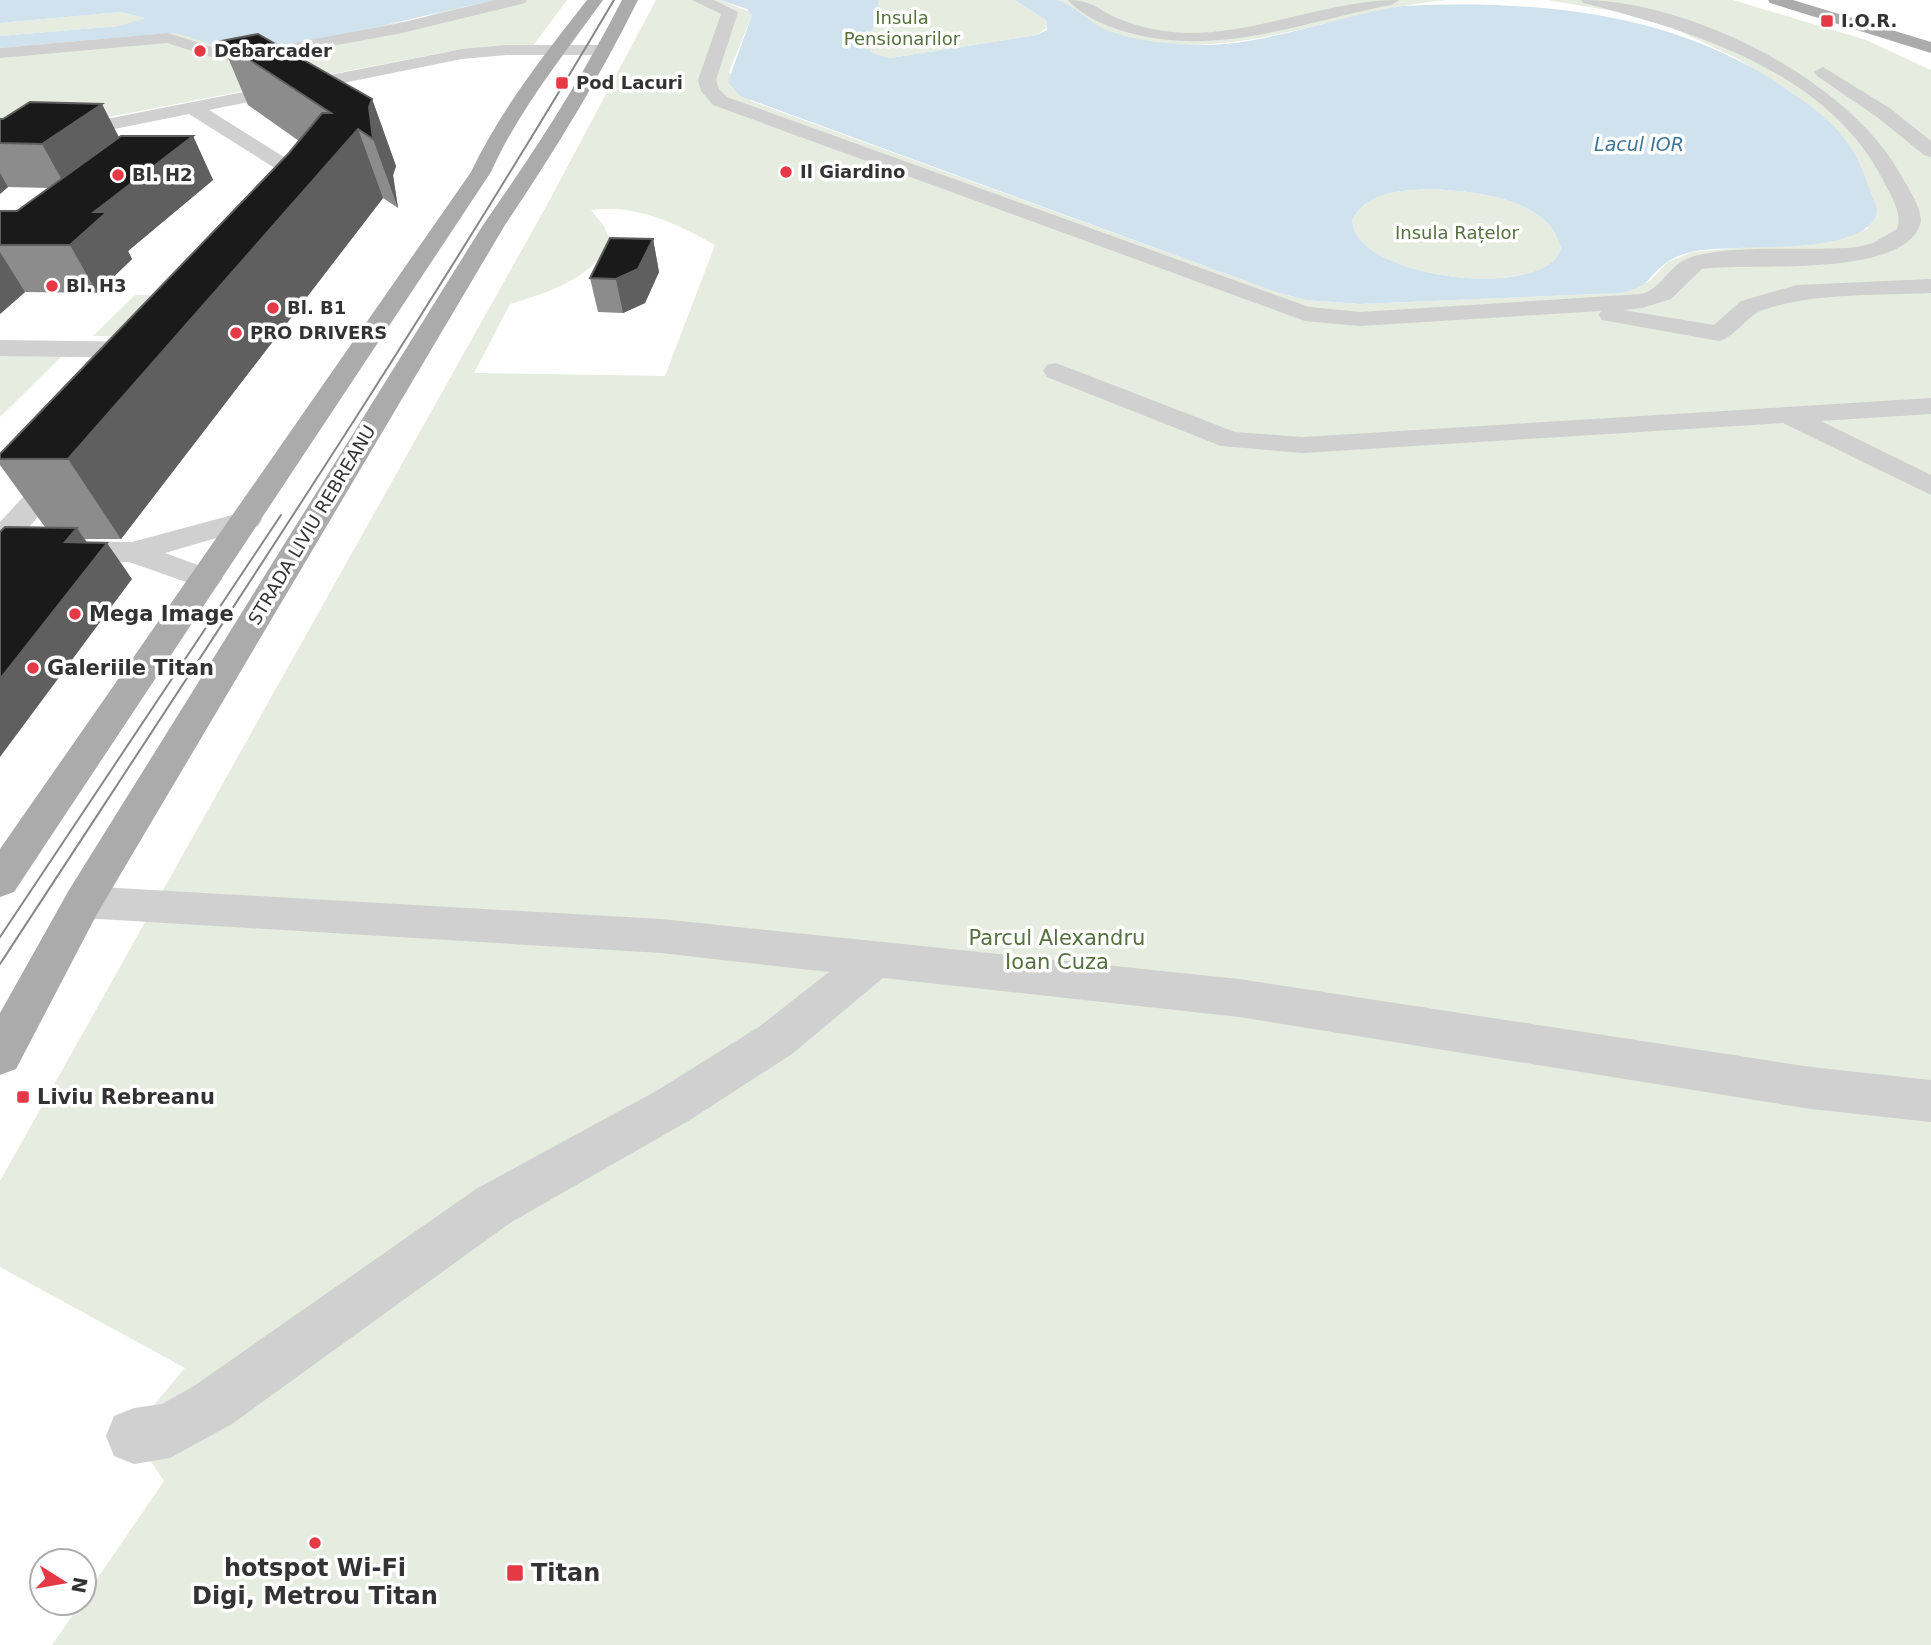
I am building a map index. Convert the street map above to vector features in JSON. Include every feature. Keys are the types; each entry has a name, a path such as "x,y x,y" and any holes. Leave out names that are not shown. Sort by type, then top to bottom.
{"main road":[{"path":"1776,0 1815,6 1929,39"},
{"path":"0,881 481,172 495,142 557,50 590,7"},
{"name":"STRADA LIVIU REBREANU","path":"0,1055 83,902 494,225 552,141 626,7"}],"street":[{"path":"0,53 168,38 221,55 251,57 402,28 454,13 519,0"},
{"path":"700,0 730,12 707,80 710,91 720,101 1305,314 1360,319 1566,307 1657,298 1668,292 1685,269 1705,261 1861,253 1897,240 1907,231 1911,222 1908,208 1884,161 1868,140 1821,99 1762,60 1688,27 1589,0"},
{"path":"1076,0 1120,26 1181,36 1224,36 1391,0"},
{"path":"1312,17 1328,4 1338,0"},
{"path":"1653,0 1800,60 1884,113 1931,151"},
{"path":"0,146 463,54 604,50"},
{"path":"193,108 301,176 305,188 303,195 279,223"},
{"path":"1566,307 1719,333 1750,306 1797,292 1931,286"},
{"path":"0,348 173,345 150,371"},
{"path":"1056,370 1231,440 1263,444 1303,445 1931,407"},
{"path":"1786,414 1931,486"},
{"path":"0,541 80,450 40,450"},
{"path":"0,550 133,552 247,520"},
{"path":"133,552 206,579"},
{"path":"83,902 582,930 1239,998 1797,1086 1931,1101"},
{"path":"134,1436 170,1430 213,1405 493,1206 674,1105 776,1040 874,960"}],"green space":[{"path":"499,0 567,0 532,47 456,50 0,138 0,48 170,33 192,35 226,48 420,19 441,11"},
{"name":"Parcul Alexandru Ioan Cuza","path":"656,0 720,0 750,12 752,15 729,72 751,101 1276,292 1306,300 1360,304 1619,293 1650,281 1668,262 1693,252 1846,238 1869,228 1811,108 1791,92 1736,58 1671,27 1619,12 1547,0 1733,0 1866,40 1931,70 1931,1645 52,1645 71,1617 98,1617 98,1578 164,1481 134,1436 152,1407 185,1368 0,1267 0,1181 547,205","holes":["591,210 639,212 671,223 715,245 665,376 474,373 510,304 568,282 593,265 603,254 610,241 604,226"]},
{"name":"Insula Pensionarilor","path":"879,0 1015,0 1047,21 1049,26 1037,35 890,58 872,53 869,48"},
{"path":"1057,0 1448,0 1364,14 1280,34 1196,45 1154,43 1112,33"},
{"path":"121,12 145,18 119,26 0,36 0,23"},
{"name":"Insula Rațelor","path":"1429,189 1487,195 1526,208 1542,218 1554,232 1561,249 1552,262 1534,272 1481,279 1421,271 1394,262 1372,250 1357,236 1352,220 1366,203 1385,194"},
{"path":"135,295 198,296 159,337 93,336"},
{"path":"0,348 69,349 0,417"}],"water":[{"path":"0,0 499,0 321,39 274,47 238,49 219,47 170,33 0,48 0,36 119,26 145,18 121,12 0,23"},
{"name":"Lacul IOR","path":"720,0 879,0 869,48 872,53 890,58 1037,35 1047,30 1047,21 1015,0 1057,0 1105,29 1122,35 1156,42 1201,45 1252,40 1403,6 1503,5 1600,16 1648,26 1694,41 1739,61 1791,92 1843,136 1858,160 1877,208 1872,222 1860,232 1842,239 1796,246 1701,250 1683,254 1666,263 1643,285 1619,293 1360,304 1306,300 1276,292 740,96 728,82 752,15 747,9","holes":["1429,189 1487,195 1526,208 1542,218 1554,232 1561,249 1552,262 1534,272 1481,279 1421,271 1394,262 1372,250 1356,234 1352,220 1366,203 1385,194"]}],"building":[{"path":"258,34 372,99 369,107 373,139 358,129 68,459 0,459 0,454 289,153 322,113 331,113 221,41"},
{"path":"30,102 102,104 42,144 0,143 0,119"},
{"path":"121,136 193,136 94,212 107,212 70,245 0,245 0,211 17,211"},
{"path":"610,238 653,239 638,269 616,279 590,278"},
{"path":"5,527 77,528 65,542 107,543 0,679 0,532"}],"tram line":[{"path":"0,964 389,365 614,0"},
{"path":"0,937 281,515"}],"place":[{"name":"I.O.R.","path":"1827,21"},
{"name":"Debarcader","path":"200,51"},
{"name":"Pod Lacuri","path":"562,83"},
{"name":"Il Giardino","path":"786,172"},
{"name":"Bl. H2","path":"118,175"},
{"name":"Bl. H3","path":"52,286"},
{"name":"Bl. B1","path":"273,308"},
{"name":"PRO DRIVERS","path":"236,333"},
{"name":"Mega Image","path":"75,614"},
{"name":"Galeriile Titan","path":"33,668"},
{"name":"Liviu Rebreanu","path":"23,1097"},
{"name":"hotspot Wi-Fi Digi, Metrou Titan","path":"315,1543"},
{"name":"Titan","path":"515,1573"}]}
